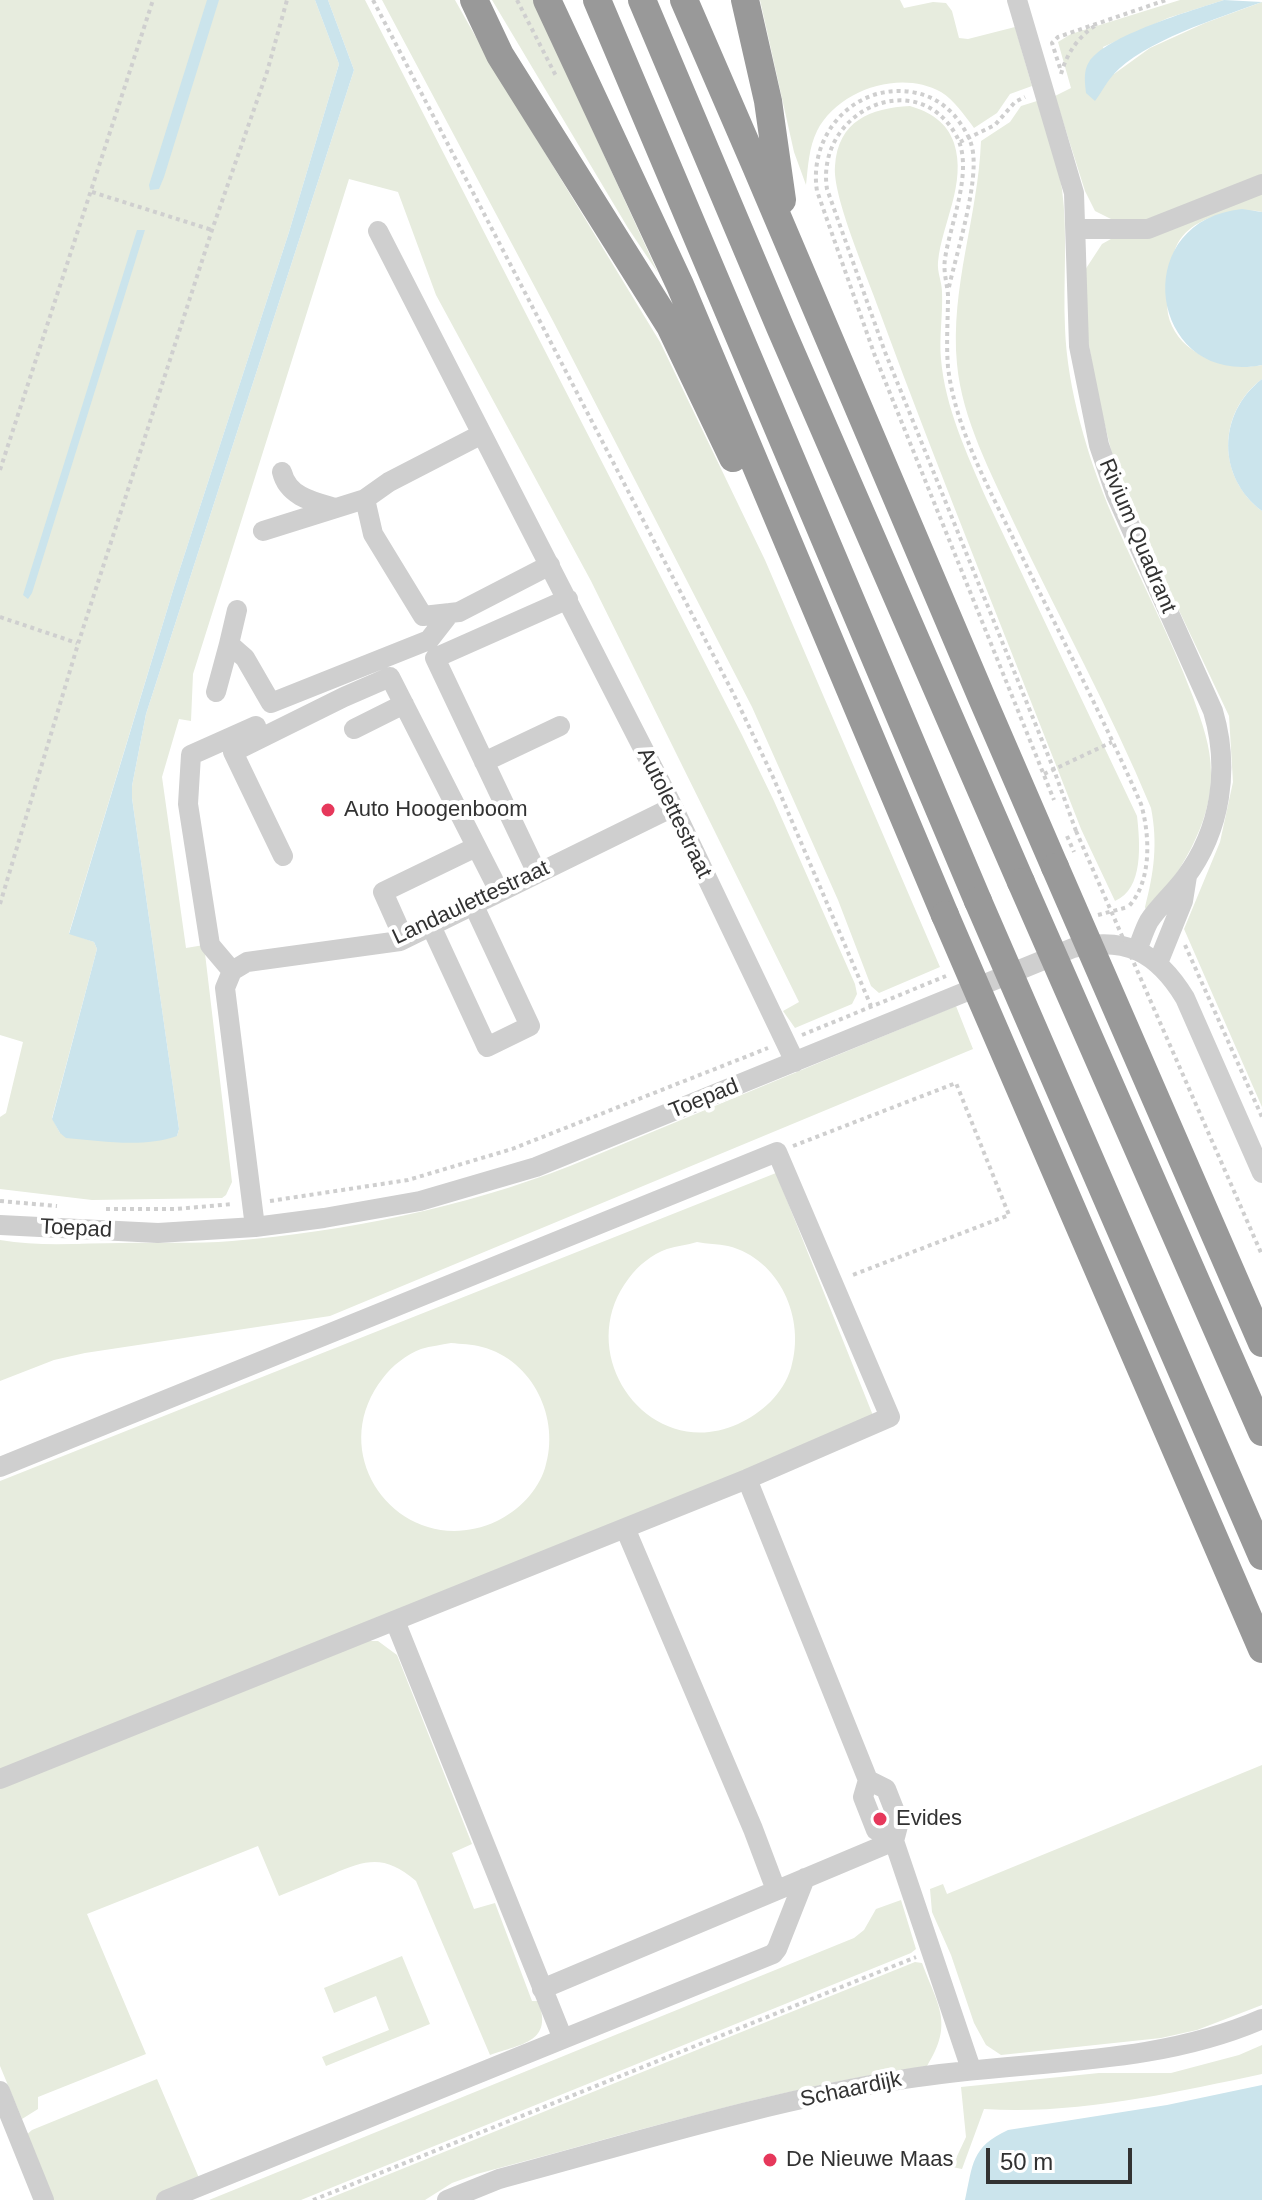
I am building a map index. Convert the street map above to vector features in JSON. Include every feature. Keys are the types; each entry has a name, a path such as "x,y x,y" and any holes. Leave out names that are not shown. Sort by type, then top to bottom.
{"highway":[{"path":"474,0 500,55 670,326 807,617 835,657"},
{"path":"547,0 680,285 945,915 1262,1649"},
{"path":"597,0 978,901 1262,1556"},
{"path":"642,0 780,327 1262,1432"},
{"path":"684,0 787,236 936,595 1262,1343"},
{"path":"745,0 768,101 787,236"}],"street":[{"name":"Rivium Quadrant","path":"1017,0 1074,193 1079,346 1103,458 1116,495 1213,711 1221,744 1221,776 1210,831 1187,876 1149,922 1137,950"},
{"path":"1077,229 1148,229 1262,184"},
{"name":"Autolettestraat","path":"378,231 673,807 795,1062"},
{"path":"263,531 365,499 389,482 482,434"},
{"path":"282,472 295,493 336,508"},
{"path":"365,499 373,534 423,616 459,612 550,565"},
{"path":"537,873 435,658 568,599"},
{"path":"216,692 237,610"},
{"path":"229,644 245,658 271,703 429,640 450,613"},
{"path":"283,856 233,752 390,677 499,891"},
{"path":"255,1227 225,988 232,971 210,945 188,804 191,755 329,693 344,697"},
{"path":"354,729 404,704"},
{"path":"484,762 560,726"},
{"name":"Landaulettestraat","path":"232,971 247,962 404,939 673,807"},
{"path":"404,939 383,892 476,847"},
{"name":"Rivium Quadrant","path":"1158,963 1183,901 1187,876"},
{"path":"431,926 487,1047 530,1026 473,904"},
{"name":"Toepad","path":"0,1225 158,1233 255,1227 420,1201 521,1171 1073,948 1113,945 1137,950 1158,963 1185,998 1262,1173"},
{"path":"0,1467 777,1152 890,1417 747,1479 0,1779"},
{"path":"747,1479 868,1780 886,1789 899,1822 894,1841 971,2069"},
{"path":"625,1528 776,1890"},
{"path":"395,1621 563,2039"},
{"path":"542,1989 894,1841"},
{"path":"166,2200 496,2069 773,1954 805,1878"},
{"name":"Schaardijk","path":"447,2200 499,2179 723,2119 870,2085 971,2069 1153,2052 1197,2042 1262,2019"},
{"path":"0,2091 44,2200"}],"path":[{"path":"0,470 153,0"},
{"path":"0,904 78,644 212,230 267,72 287,0"},
{"path":"373,0 734,695 773,777 871,1006"},
{"path":"1070,31 1166,0"},
{"path":"1061,74 1070,51 1079,39 1101,21"},
{"path":"948,293 973,175 969,138 950,110 934,98 899,91 872,94 841,114 826,133 815,168 817,191 875,356 1058,811"},
{"path":"1129,906 1146,862 1147,834 1141,804 971,450 948,367 948,293 944,262 963,174 960,142 943,118 929,107 899,101 875,104 848,121 836,137 825,169 827,189 885,352 1076,831 1262,1255"},
{"path":"92,192 212,230"},
{"path":"0,617 78,644"},
{"path":"1044,774 1112,742"},
{"path":"1062,823 1067,836"},
{"name":"Toepad","path":"100,1209 176,1209 252,1203 408,1180 512,1149 785,1041"},
{"path":"777,1152 956,1083 1009,1215 833,1283"},
{"name":"Toepad","path":"0,1201 70,1208"},
{"path":"313,2200 932,1950"}],"shaded area":[{"path":"0,0 315,0 339,64 69,933 94,942 97,949 52,1118 60,1133 177,1136 179,1129 132,786 146,714 354,70 328,0 365,0 742,735 855,984 857,994 852,1004 795,1028 783,1011 799,1002 591,581 436,295 398,192 349,179 193,674 191,721 179,719 162,777 186,948 204,945 232,1182 222,1198 92,1200 0,1189 0,1117 6,1113 23,1042 0,1035"},
{"path":"382,0 455,0 660,342 765,560 940,967 879,993 871,986 838,900 752,707 553,321"},
{"path":"492,0 533,0 658,273 628,228"},
{"path":"760,0 900,0 904,8 933,2 946,3 952,11 959,38 968,39 1015,27 1032,86 1010,94 997,113 974,128 950,99 925,85 889,83 855,95 839,104 817,131 806,185 794,152"},
{"path":"1180,0 1224,0 1168,18 1103,47 1114,74 1150,48 1262,2 1262,177 1147,224 1115,221 1095,211 1085,191 1055,96 1071,88 1058,42 1071,34"},
{"path":"1037,101 1062,189 1067,351 1080,423 1112,515 1184,674 1203,725 1209,753 1210,792 1199,830 1181,866 1147,914 1145,907 1155,846 1151,808 987,465 965,405 957,364 957,307 981,141 1010,122 1021,106"},
{"path":"910,106 924,111 942,124 951,136 957,158 956,188 938,266 942,292 941,359 952,412 986,498 1137,816 1139,852 1135,876 1124,895 1115,901 1081,829 953,505 859,258 839,197 835,166 842,138 869,114"},
{"path":"1262,188 1262,212 1215,216 1185,233 1174,254 1168,314 1181,340 1192,350 1234,366 1262,365 1262,379 1247,393 1237,409 1230,427 1228,445 1230,463 1237,481 1247,497 1262,511 1262,1107 1184,929 1220,842 1233,782 1229,716 1176,604 1112,454 1097,393 1086,327 1085,270 1102,244 1118,235"},
{"path":"956,1006 973,1049 330,1316 85,1353 54,1360 0,1381 0,1240 61,1244 232,1241 361,1224 446,1206 570,1166"},
{"path":"776,1173 874,1418 0,1773 0,1481","holes":["697,1242 728,1246 762,1264 775,1277 785,1294 795,1330 791,1368 777,1394 747,1420 705,1432 675,1429 649,1415 628,1394 614,1368 609,1338 613,1308 637,1269 661,1251","451,1343 482,1347 516,1364 539,1394 549,1430 545,1468 538,1485 526,1499 497,1521 463,1530 432,1528 404,1516 382,1496 367,1470 361,1440 366,1409 383,1378 416,1351"]},
{"path":"366,1641 378,1641 397,1655 472,1844 452,1853 474,1909 495,1903 532,2001 538,2001 542,2025 538,2033 523,2044 490,2055 416,1881 405,1873 385,1863 366,1863 279,1896 258,1846 87,1914 146,2054 38,2097 38,2109 22,2119 0,2066 0,1788"},
{"path":"1262,1765 1262,2005 1197,2030 1161,2038 1001,2055 986,2045 974,2023 951,1955 932,1912 930,1889 943,1884 947,1894"},
{"path":"901,1900 916,1949 911,1953 301,2200 209,2200 854,1938 864,1930 876,1909"},
{"path":"402,1956 430,2024 326,2066 322,2057 389,2030 376,1996 334,2013 324,1988"},
{"path":"915,1962 922,1963 941,2014 940,2038 927,2066 813,2087 645,2128 477,2174 452,2183 425,2200 325,2200"},
{"path":"1262,2045 1262,2074 1089,2106 984,2109 962,2169 952,2167 966,2137 961,2087 1099,2073 1171,2073 1239,2055"},
{"path":"157,2079 202,2185 165,2200 50,2200 25,2136 32,2130"}],"water":[{"path":"207,0 219,0 164,177 159,189 150,190 149,185"},
{"path":"315,0 328,0 354,70 146,714 132,786 179,1129 177,1136 150,1142 66,1138 52,1119 97,949 94,942 69,934 174,587 289,232 339,64"},
{"path":"1224,0 1262,2 1162,41 1126,63 1113,75 1095,101 1086,93 1086,69 1098,52 1151,25"},
{"path":"1242,209 1262,212 1262,365 1224,365 1195,352 1176,328 1166,300 1167,269 1180,242 1205,220"},
{"path":"137,230 145,230 28,599 23,595"},
{"path":"1262,379 1262,511 1247,497 1237,481 1230,464 1228,445 1230,427 1237,410 1247,393"},
{"path":"1262,2085 1262,2200 965,2200 972,2167 980,2150 1008,2130 1167,2105"}],"place":[{"name":"Auto Hoogenboom","path":"328,810"},
{"name":"Evides","path":"880,1819"},
{"name":"De Nieuwe Maas","path":"770,2160"}]}
